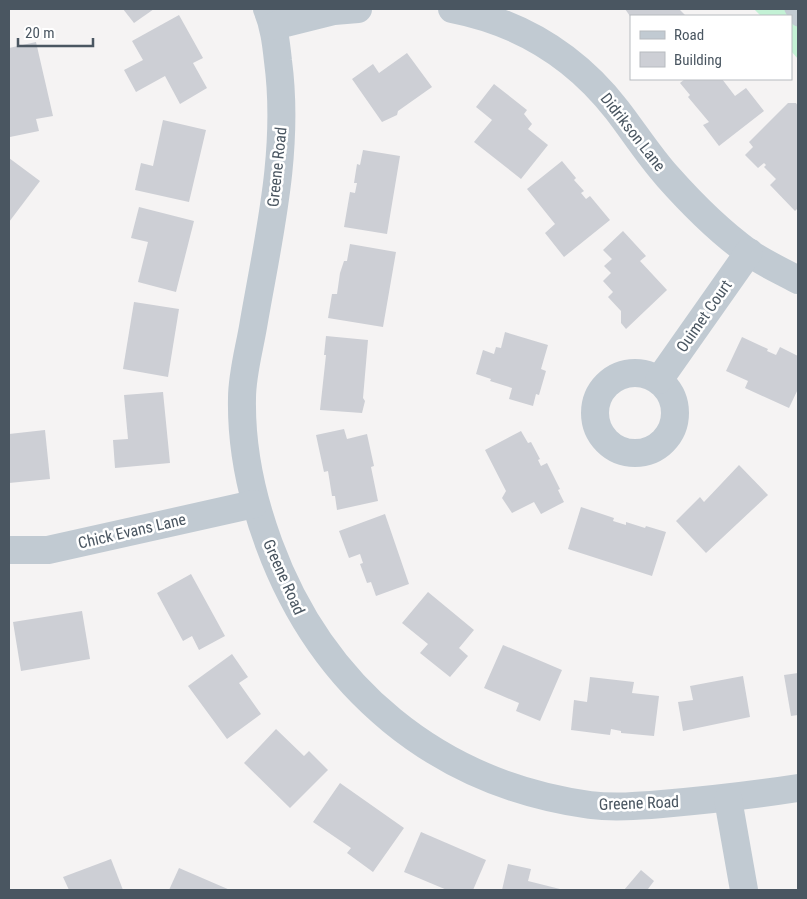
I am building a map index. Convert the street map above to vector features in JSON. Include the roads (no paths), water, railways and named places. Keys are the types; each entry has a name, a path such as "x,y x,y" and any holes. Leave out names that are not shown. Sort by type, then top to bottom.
{"street":[{"path":"270,17 358,9"},
{"name":"Didrikson Lane","path":"452,9 495,19 532,36 578,68 618,110 667,176 700,210 749,252 798,280"},
{"name":"Greene Road","path":"270,17 283,99 280,174 241,397 244,444 254,504 290,597 328,657 367,700 395,724 443,757 503,785 535,795 591,805 620,807 728,799 798,788"},
{"name":"Ouimet Court","path":"658,380 749,252"},
{"name":"Chick Evans Lane","path":"9,550 48,550 254,504"},
{"path":"728,799 744,890"}],"lane":[{"path":"792,9 798,19"}]}
